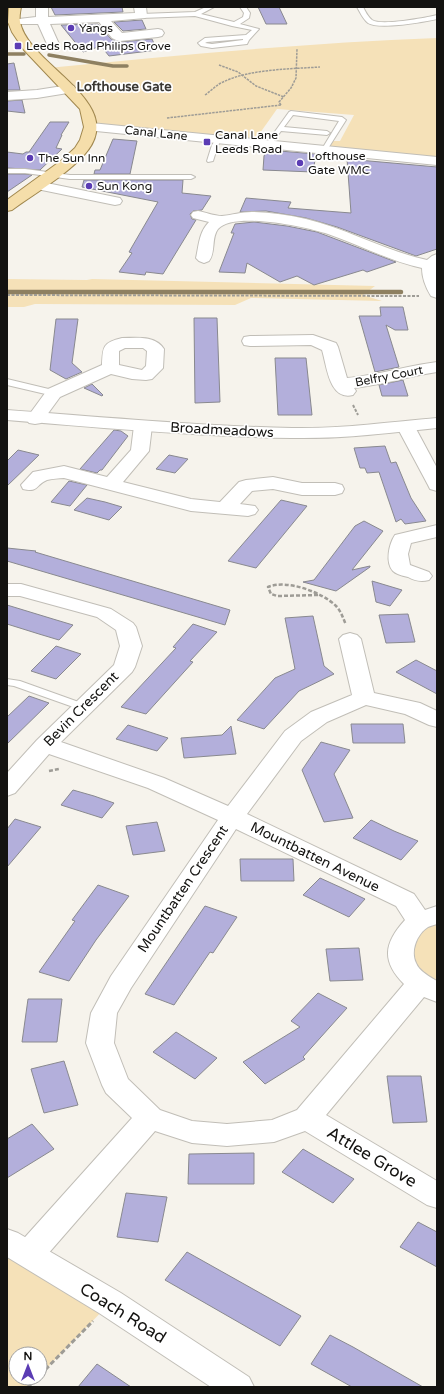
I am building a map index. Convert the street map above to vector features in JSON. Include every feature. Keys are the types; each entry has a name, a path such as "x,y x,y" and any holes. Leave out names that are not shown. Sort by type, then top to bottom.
{"main road":[{"path":"8,204 51,175 80,151 87,140 91,126 86,108 13,29 15,7"}],"street":[{"path":"42,7 42,20 53,44"},
{"path":"13,29 42,20 101,17 141,11"},
{"path":"101,17 116,35 120,37 158,33"},
{"path":"9,98 69,89"},
{"name":"Canal Lane","path":"91,126 437,161"},
{"path":"37,185 115,201"},
{"path":"198,215 220,220 233,217 269,217 332,231 409,261 433,262 430,276 437,293"},
{"path":"204,258 210,230 220,220"},
{"path":"338,248 357,241"},
{"name":"Belfry Court","path":"250,341 313,340 330,347 344,388 413,370 437,367"},
{"path":"35,418 54,393 110,368"},
{"name":"Broadmeadows","path":"7,416 143,426 293,433 364,430 437,424"},
{"path":"111,484 140,451 143,426"},
{"path":"406,427 437,485"},
{"path":"30,485 40,476 64,472 191,505 248,510"},
{"path":"225,508 246,486 273,483 302,489 335,489"},
{"path":"422,576 401,568 398,554 402,538 437,531"},
{"name":"Bevin Crescent","path":"7,590 21,590 104,613 126,627 131,646 124,667 45,745 12,783"},
{"path":"350,639 364,698 412,708 437,720"},
{"name":"Mountbatten Crescent","path":"364,698 319,717 293,736 232,817 120,983 104,1014 100,1043 116,1085 150,1118 192,1132 226,1135 274,1131 307,1118 428,988"},
{"name":"Mountbatten Avenue","path":"45,745 156,783 232,817 405,900 428,918 403,939 401,948 402,962 405,967 428,988"},
{"path":"18,1248 150,1118"},
{"name":"Attlee Grove","path":"307,1118 437,1196"},
{"name":"Coach Road","path":"18,1248 110,1303 238,1387"}],"lane":[{"path":"196,14 211,7"},
{"path":"234,25 246,18 247,13 243,7"},
{"path":"360,7 367,19 372,22 408,22 437,17"},
{"path":"141,11 196,14 234,25 256,29 246,41 212,46 203,45 201,43 205,40 246,41"},
{"path":"269,144 291,113 342,119 343,120 326,149"},
{"path":"302,131 309,117"},
{"path":"279,129 327,133"},
{"path":"210,161 215,145 219,139"},
{"path":"7,171 25,171 70,177 191,177"},
{"path":"7,382 54,393"},
{"path":"7,682 16,683 83,707"}],"path":[{"path":"282,105 279,102 284,97 296,77 295,57 297,49"},
{"path":"219,65 238,72 256,86 284,97"},
{"path":"205,95 222,83 244,76 320,67"},
{"path":"167,118 282,105 290,108 291,113"},
{"path":"7,295 421,296"},
{"path":"344,388 364,430"},
{"path":"318,595 272,595 269,592 268,587 279,582 318,595 334,604 341,611 350,639"},
{"path":"12,783 60,769"},
{"path":"48,1367 110,1303"}],"shaded area":[{"path":"437,38 437,161 326,149 331,141 340,141 354,115 277,109 260,133 273,135 269,144 91,127 90,118 48,68 242,50"},
{"path":"7,279 92,279 375,286 363,295 382,301 251,298 235,305 35,304 24,307 7,307"},
{"path":"437,915 437,992 420,984 403,939"},
{"path":"7,1242 110,1303 48,1367 48,1346 8,1346 8,1386 29,1386 7,1387"}],"building":[{"path":"51,7 122,7 123,12 55,15"},
{"path":"258,7 279,7 287,24 266,24"},
{"path":"142,20 146,29 123,31 114,22"},
{"path":"98,24 111,39 115,41 120,42 152,39 157,50 109,56 101,46 83,52 61,25"},
{"path":"14,63 20,90 7,90 7,64"},
{"path":"22,100 25,113 7,111 7,101"},
{"path":"50,122 69,122 61,135 56,148 62,149 40,170 7,168 7,152 23,154 29,152"},
{"path":"113,139 137,141 130,174 94,174 95,170 100,170"},
{"path":"267,150 316,154 313,172 263,170 264,156"},
{"path":"347,159 437,167 437,249 416,256 337,227 306,218 266,211 240,212 246,198 291,202 288,208 351,213"},
{"path":"7,174 25,174 32,175 7,192"},
{"path":"84,180 183,180 182,193 211,196 202,210 193,211 190,214 192,219 196,220 163,274 146,272 145,275 119,272 132,253 129,252 158,202 82,187"},
{"path":"254,222 287,226 317,232 396,262 367,272 363,270 314,285 297,276 280,282 247,263 245,273 219,272 234,233 231,233 235,224"},
{"path":"380,307 403,307 408,330 395,330 386,325 399,367 375,372 359,316 381,316"},
{"path":"194,318 217,318 220,402 195,403"},
{"path":"56,319 78,319 72,363 82,372 66,379 50,370"},
{"path":"275,358 306,358 312,415 278,415"},
{"path":"403,380 408,396 382,396 379,385"},
{"path":"92,384 103,395 102,396 84,388"},
{"path":"114,430 121,431 128,436 102,470 97,473 80,469"},
{"path":"385,446 391,463 396,462 411,498 426,521 405,524 401,519 396,522 379,472 367,473 365,468 360,468 354,448"},
{"path":"18,450 39,455 7,486 7,461"},
{"path":"169,455 188,459 175,473 156,469"},
{"path":"69,481 87,485 70,506 51,502"},
{"path":"87,498 122,507 109,520 74,510"},
{"path":"281,500 307,506 256,568 228,561"},
{"path":"364,521 383,531 352,570 370,567 336,591 303,582 314,580 355,526"},
{"path":"7,548 36,551 35,552 230,610 225,625 7,561"},
{"path":"372,581 402,590 390,606 376,602"},
{"path":"7,605 73,625 59,640 39,634 7,624"},
{"path":"408,614 415,642 386,643 379,615"},
{"path":"313,616 324,666 334,674 299,691 264,729 237,720 275,678 295,669 285,618"},
{"path":"193,624 217,632 190,661 193,662 146,714 121,707 176,648 173,647"},
{"path":"56,646 81,654 56,679 31,671"},
{"path":"416,660 437,671 437,694 396,672"},
{"path":"29,696 49,703 7,744 7,717"},
{"path":"351,724 403,724 405,743 353,743"},
{"path":"128,725 168,738 157,751 116,739"},
{"path":"231,726 236,754 184,758 181,738 222,735"},
{"path":"321,742 350,750 334,774 353,818 324,822 302,770"},
{"path":"73,790 114,803 102,818 61,805"},
{"path":"15,819 41,827 7,867 7,829"},
{"path":"371,820 418,841 401,860 353,838"},
{"path":"157,822 165,851 133,855 126,826"},
{"path":"240,859 293,859 294,881 241,881"},
{"path":"320,878 365,899 349,917 303,895"},
{"path":"98,885 129,896 96,940 69,981 39,972 75,921 72,920"},
{"path":"205,906 237,917 213,953 210,952 174,1005 145,994"},
{"path":"359,948 363,980 330,981 326,949"},
{"path":"318,993 347,1008 303,1057 305,1059 265,1084 243,1062 300,1027 291,1021"},
{"path":"28,999 62,999 57,1042 22,1042"},
{"path":"176,1032 217,1058 195,1079 153,1052"},
{"path":"64,1061 78,1105 44,1113 31,1069"},
{"path":"387,1076 421,1076 427,1122 393,1123"},
{"path":"32,1124 54,1149 7,1178 7,1139"},
{"path":"303,1149 354,1179 333,1203 282,1172"},
{"path":"254,1153 254,1184 188,1184 189,1154"},
{"path":"126,1193 167,1197 158,1242 117,1237"},
{"path":"418,1222 437,1232 437,1267 400,1247"},
{"path":"187,1252 301,1316 280,1346 165,1280"},
{"path":"330,1335 423,1387 352,1387 311,1364"},
{"path":"97,1364 131,1387 78,1387"}],"waterway":[{"path":"7,54 24,54"},
{"path":"49,55 113,66 127,66"},
{"path":"7,292 401,292"}],"place":[{"name":"Yangs","path":"71,28"},
{"name":"Leeds Road Philips Grove","path":"18,46"},
{"name":"Canal Lane Leeds Road","path":"207,142"},
{"name":"The Sun Inn","path":"30,158"},
{"name":"Lofthouse Gate WMC","path":"300,163"},
{"name":"Sun Kong","path":"89,186"}],"district":[{"name":"Lofthouse Gate","path":"124,87"}]}
